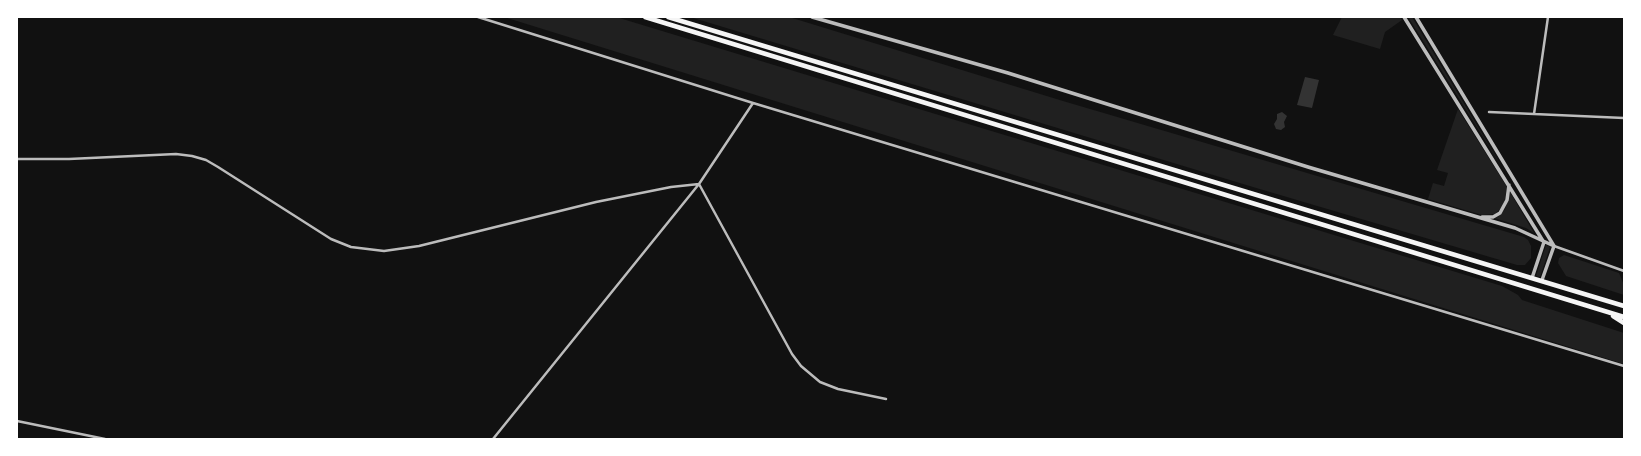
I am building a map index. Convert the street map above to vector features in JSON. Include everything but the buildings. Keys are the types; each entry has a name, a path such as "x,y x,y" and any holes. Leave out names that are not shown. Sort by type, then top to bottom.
{"highway":[{"path":"645,17 1624,317"},
{"path":"668,17 1542,280 1612,303 1624,305"},
{"path":"1611,314 1624,323"}],"street":[{"path":"478,17 753,103 1624,366"},
{"path":"812,17 1008,73 1308,167 1525,231 1544,242 1624,271"},
{"path":"1404,17 1544,242 1532,278"},
{"path":"1416,17 1554,246"},
{"path":"1534,114 1548,17"},
{"path":"493,439 699,184 753,103"},
{"path":"1488,112 1624,118"},
{"path":"17,160 176,154 192,156 206,160 218,167 331,239 351,247 384,251 419,246 596,202 699,184"},
{"path":"699,184 792,354 801,366 820,382 838,389 886,399"},
{"path":"1477,217 1493,217 1500,213 1507,200 1509,185"},
{"path":"1542,280 1554,246"},
{"path":"17,421 105,439"}],"shaded area":[{"path":"504,17 616,17 1502,286 1518,295 1522,300 1624,333 1624,364"},
{"path":"690,17 789,17 1063,101 1524,237 1528,240 1531,246 1531,258 1525,265 1517,265"},
{"path":"1342,17 1400,17 1402,20 1385,32 1380,49 1333,35"},
{"path":"1408,17 1412,17 1508,177"},
{"path":"1305,77 1319,80 1312,108 1297,105"},
{"path":"1458,109 1507,187 1502,207 1495,214 1482,215 1428,199 1433,183 1444,186 1448,173 1437,170"},
{"path":"1282,112 1287,116 1284,122 1285,127 1281,130 1276,129 1274,124 1277,119 1277,114"},
{"path":"1510,192 1534,233 1526,228 1494,218 1498,217 1505,209"},
{"path":"1546,245 1550,247 1540,277 1536,276"},
{"path":"1564,255 1619,273 1624,285 1624,295 1566,276 1558,263 1559,258"}]}
